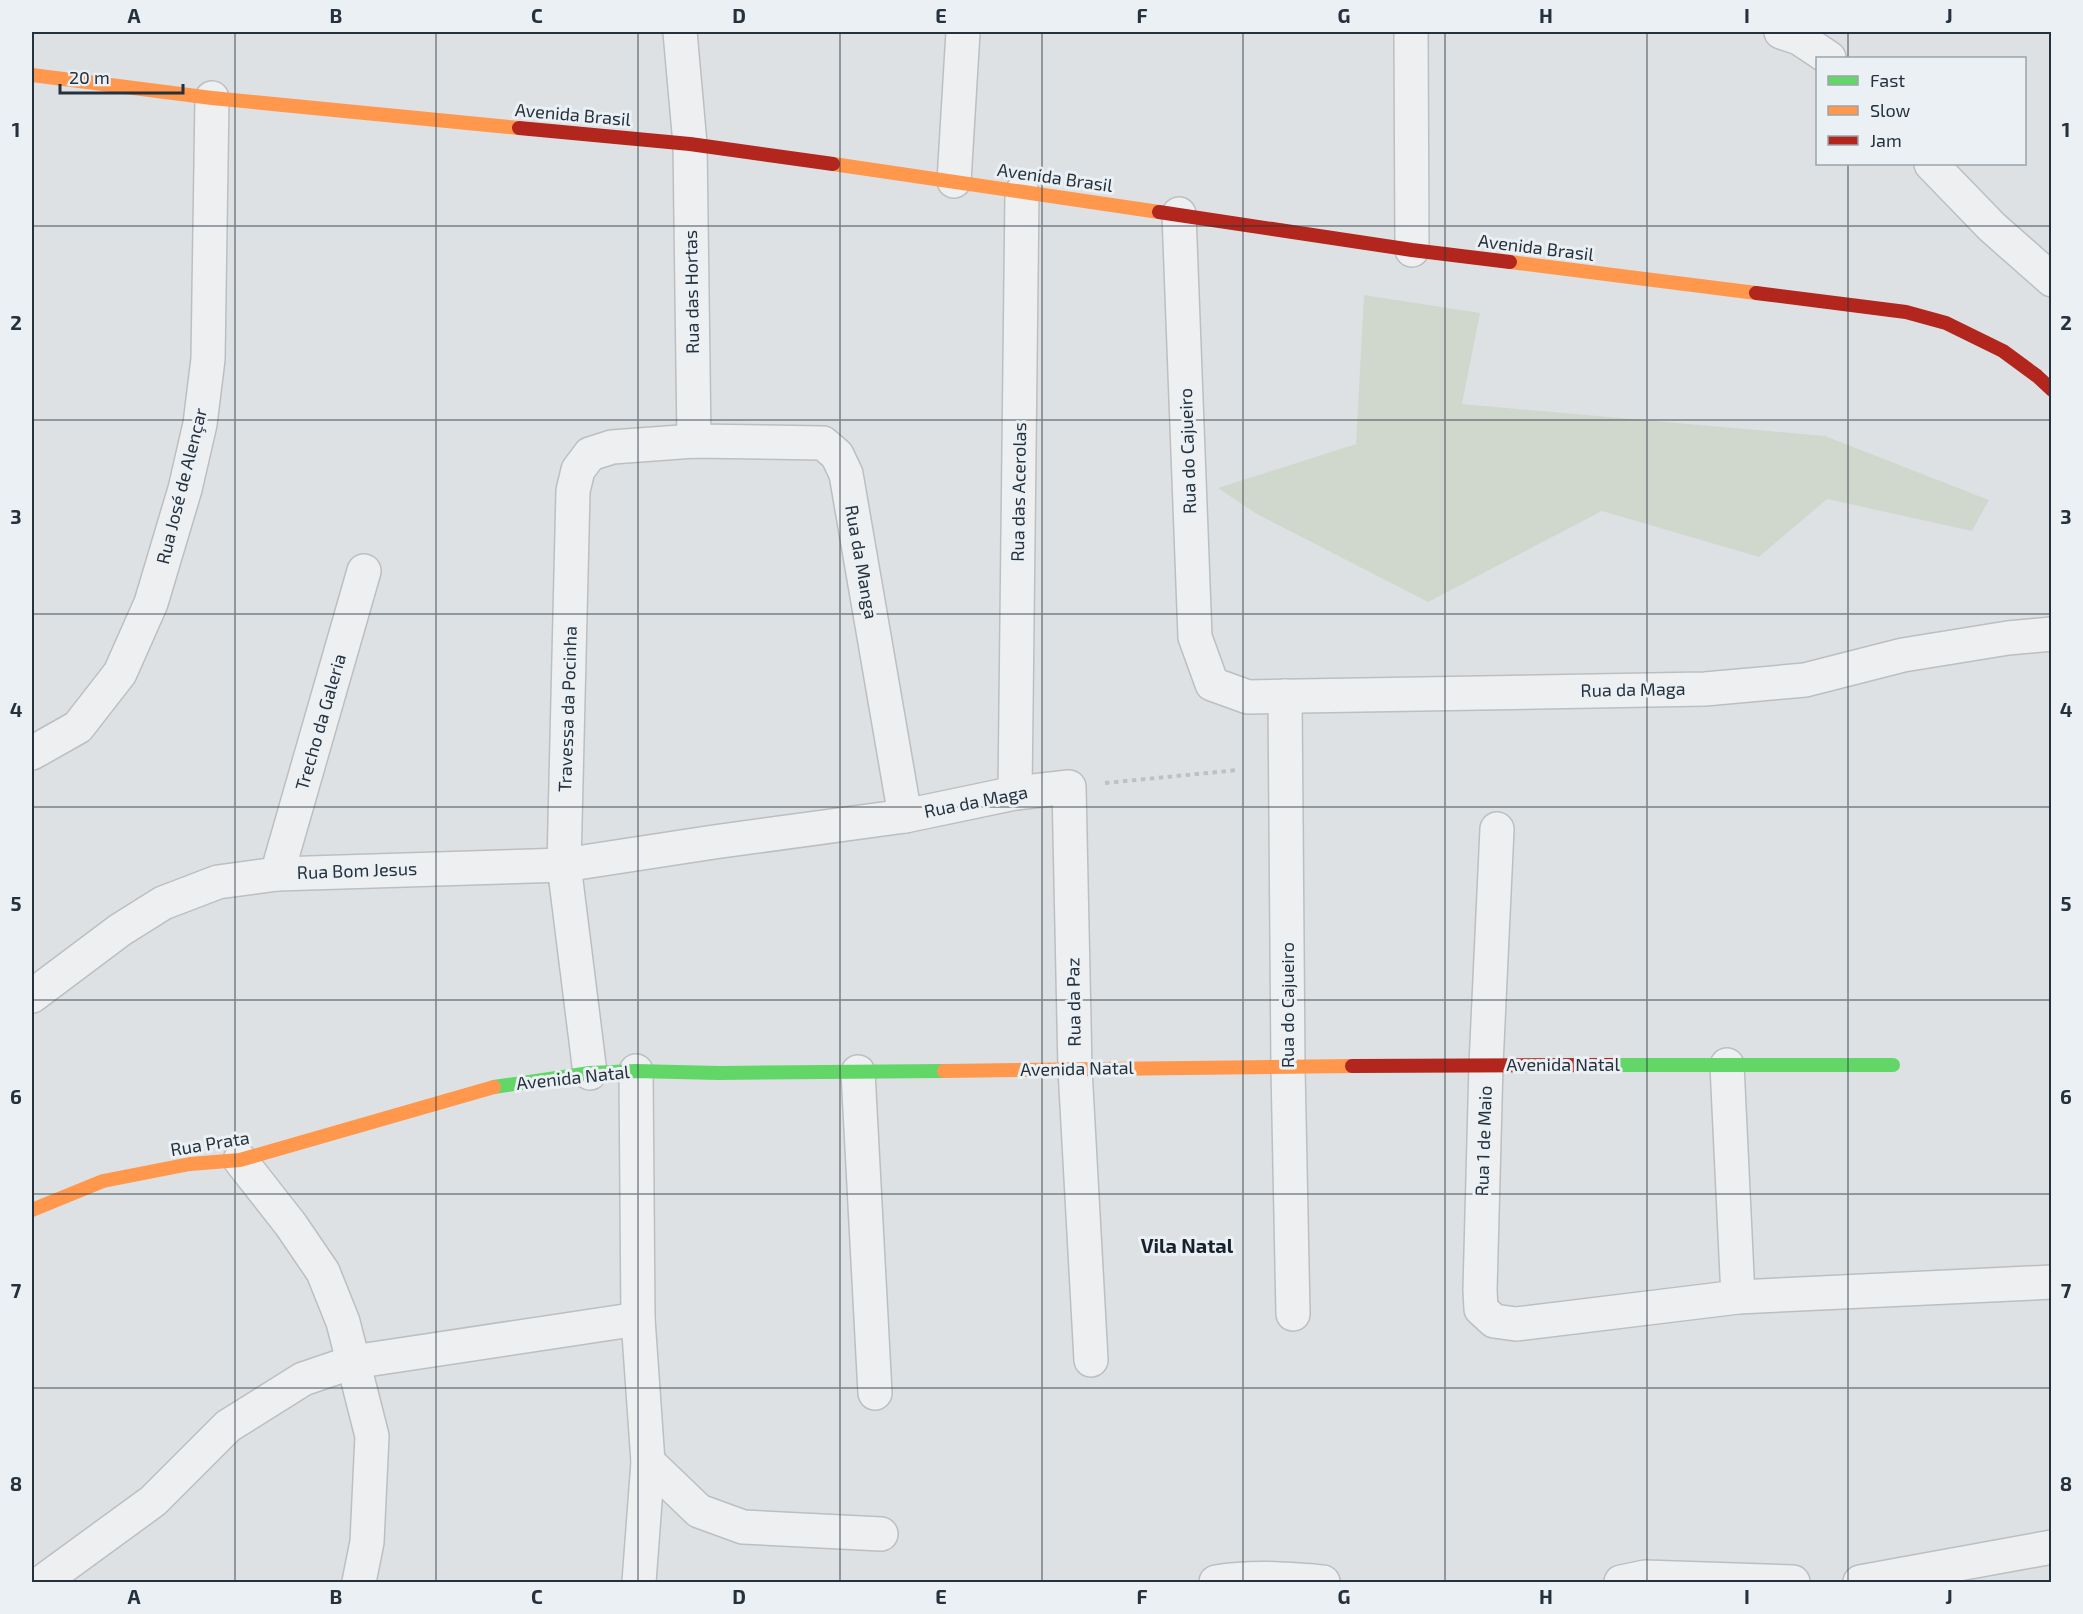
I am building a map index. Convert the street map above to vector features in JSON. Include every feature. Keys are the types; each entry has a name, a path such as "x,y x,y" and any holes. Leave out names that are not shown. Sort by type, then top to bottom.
{"street":[{"name":"Rua das Hortas","path":"680,32 690,144 694,441"},
{"path":"954,181 963,32"},
{"path":"1411,32 1412,250"},
{"path":"1781,32 1799,38 1828,57"},
{"name":"Avenida Brasil","path":"32,75 212,98 690,144 1412,250 1668,284 1906,312 1931,317 1958,327 2017,360 2049,382"},
{"name":"Rua José de Alençar","path":"32,753 78,727 120,673 151,603 185,489 200,424 208,359 212,98"},
{"path":"1932,165 1992,227 2052,280"},
{"name":"Rua das Acerolas","path":"1016,793 1022,192"},
{"name":"Rua do Cajueiro","path":"1179,214 1195,637 1212,684"},
{"name":"Rua da Manga","path":"694,441 823,443 837,455 846,474 905,816"},
{"name":"Travessa da Pocinha","path":"590,1073 564,865 573,491 578,470 590,454 612,447 694,441"},
{"name":"Trecho da Galeria","path":"277,874 364,571"},
{"name":"Rua da Maga","path":"1212,684 1248,697 1705,689 1805,681 1903,655 2008,638 2052,634"},
{"name":"Rua do Cajueiro","path":"1286,696 1288,1068 1293,1314"},
{"name":"Rua da Maga","path":"714,842 905,816 1016,793 1069,787"},
{"name":"Rua da Paz","path":"1069,787 1076,1069 1090,1360"},
{"name":"Rua 1 de Maio","path":"1497,829 1486,1065 1481,1309 1494,1321 1516,1324 1738,1297"},
{"name":"Rua Bom Jesus","path":"32,996 120,930 163,903 218,882 277,874 564,865 714,842"},
{"name":"Avenida Natal","path":"430,1105 490,1088 590,1073 636,1071 719,1073 1486,1065 1893,1065"},
{"path":"1727,1065 1738,1297 2052,1282"},
{"path":"636,1071 638,1319 648,1462 639,1582"},
{"path":"858,1072 874,1393"},
{"name":"Rua Prata","path":"32,1210 104,1181 190,1164 240,1160 430,1105"},
{"path":"240,1160 291,1225 323,1272 343,1322 372,1436 367,1542 359,1582"},
{"path":"42,1582 153,1501 228,1426 303,1379 353,1362 638,1319"},
{"path":"648,1462 699,1511 743,1527 881,1534"},
{"path":"1860,1582 2052,1547"},
{"path":"1216,1582 1239,1578 1273,1577 1323,1582"},
{"path":"1621,1582 1645,1577 1793,1582"}],"path":[{"path":"1069,787 1238,770"}],"shaded area":[{"path":"1364,295 1480,313 1462,404 1825,436 1989,500 1972,531 1827,499 1759,557 1602,511 1428,602 1255,513 1218,488 1356,444"}],"traffic: fast":[{"path":"1613,1065 1893,1065"},
{"path":"494,1087 590,1073 636,1071 719,1073 944,1071"}],"traffic: slow":[{"path":"32,75 212,98 519,128"},
{"path":"833,164 1159,212"},
{"path":"1510,262 1756,293"},
{"path":"944,1071 1352,1066"},
{"path":"32,1210 103,1181 190,1164 240,1160 494,1087"}],"traffic: jam":[{"path":"519,128 690,144 833,164"},
{"path":"1159,212 1412,250 1510,262"},
{"path":"1756,293 1906,312 1946,323 2003,351 2052,390"},
{"path":"1352,1066 1613,1065"}],"district":[{"name":"Vila Natal","path":"1187,1246"}]}
